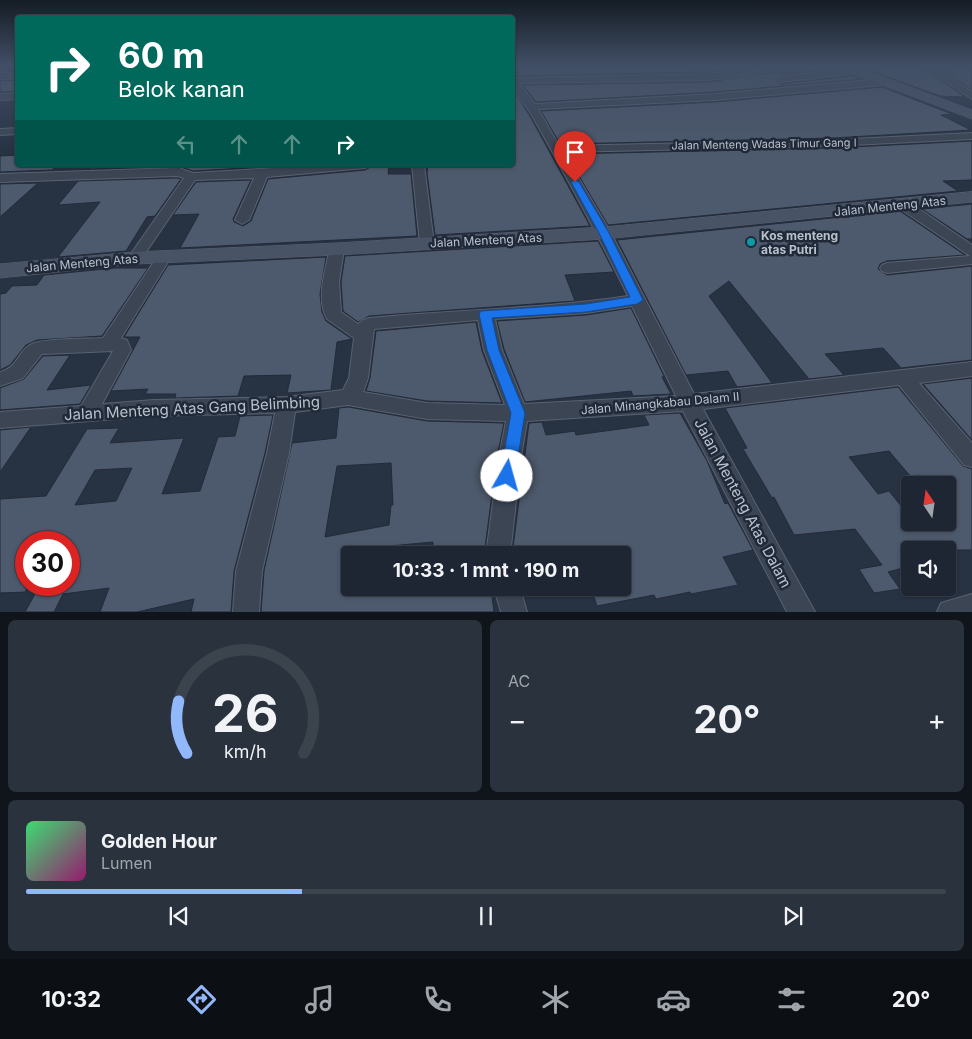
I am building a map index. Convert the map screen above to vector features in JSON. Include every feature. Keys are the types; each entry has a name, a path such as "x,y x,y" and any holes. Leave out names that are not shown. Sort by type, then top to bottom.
{"street":[{"name":"Jalan Menteng Atas Dalam","path":"523,95 604,233 688,403 802,612"},
{"path":"515,100 529,103 741,95"},
{"path":"916,95 972,115"},
{"path":"0,97 15,96"},
{"path":"0,132 15,131"},
{"name":"Jalan Menteng Wadas Timur Gang I","path":"556,149 832,144 972,136"},
{"path":"52,176 62,167"},
{"path":"0,178 179,172 191,177 262,174 341,167"},
{"path":"418,167 427,244"},
{"path":"242,220 262,174"},
{"path":"135,258 191,177"},
{"name":"Jalan Menteng Atas","path":"0,271 135,258 337,249 604,233 972,197"},
{"path":"904,205 972,252"},
{"path":"337,249 330,286 333,316 364,336"},
{"path":"108,345 164,257"},
{"path":"887,268 972,260"},
{"path":"348,397 355,390 358,381 364,336 366,326 369,324 586,308 637,300"},
{"path":"485,314 493,350 518,413 510,456 499,546"},
{"path":"0,379 20,372 32,353 38,348 121,344 122,350 87,414"},
{"name":"Jalan Minangkabau Dalam II","path":"348,397 428,411 518,413 688,403 972,369"},
{"path":"903,377 972,458"},
{"name":"Jalan Menteng Atas Gang Belimbing","path":"0,420 154,408 286,405 348,397"},
{"path":"246,612 248,571 278,453 286,405"},
{"path":"509,596 514,612"},
{"path":"950,612 972,607"}],"building":[{"path":"516,95 590,226 435,235 428,167 515,167"},
{"path":"530,95 669,95 536,102"},
{"path":"798,95 902,95 952,114 941,115 971,130 832,138 560,144 541,111 715,102"},
{"path":"936,95 962,95 965,97"},
{"path":"972,141 972,180 943,181 958,191 608,225 566,154 832,148"},
{"path":"15,155 15,167 56,167 52,170 0,172 0,156"},
{"path":"90,167 149,167 89,169"},
{"path":"182,167 260,167 193,171"},
{"path":"370,167 389,167 388,174 411,174 417,236 180,248 199,214 173,215 196,182 251,180 233,219 234,222 243,226 251,221 268,179 365,170"},
{"path":"181,179 155,216 147,217 126,251 58,257 100,202 58,205 78,181"},
{"path":"38,183 0,217 0,184"},
{"path":"972,204 972,239 967,239 922,209"},
{"path":"900,211 965,255 887,261 880,264 878,269 887,275 972,266 972,360 901,368 883,348 825,354 844,375 809,379 729,281 709,296 772,383 737,387 728,371 686,375 617,240"},
{"path":"598,241 614,272 565,275 575,301 369,316 358,322 343,311 341,282 345,256"},
{"path":"326,257 320,294 322,312 326,321 352,339 337,342 331,390 287,393 291,375 244,376 238,396 175,398 176,394 145,394 148,389 111,391 140,337 124,337 168,265"},
{"path":"115,268 148,268 102,336 37,340 26,345 10,365 0,370 0,294 6,293 12,286 37,285 44,275"},
{"path":"631,308 671,394 633,396 631,391 525,402 504,349 497,321 586,315"},
{"path":"476,322 482,351 502,403 427,401 366,391 370,378 376,331"},
{"path":"70,355 47,390 91,385 80,404 0,410 0,388 24,379 43,356"},
{"path":"972,378 972,440 923,384"},
{"path":"898,387 963,466 972,469 972,550 956,550 956,541 901,541 901,568 888,572 900,589 874,593 859,569 882,565 855,529 794,535 774,497 772,498 743,449 747,448 725,408"},
{"path":"348,407 427,421 504,423 497,457 485,546 433,546 433,542 390,546 341,546 341,596 492,596 494,612 261,612 264,571 292,443 336,438 339,408","holes":["391,463 393,505 391,505 389,525 325,537 337,466"]},
{"path":"680,413 707,461 725,504 728,503 753,550 723,557 738,585 656,599 654,595 597,606 594,596 631,596 631,546 513,546 529,423 542,422 546,435 575,431 576,435 649,425 644,415"},
{"path":"273,415 234,571 231,612 191,612 194,599 137,612 100,612 109,588 80,592 80,531 15,531 15,592 0,593 0,499 46,496 87,429 119,428 110,443 184,438 162,494 200,491 218,437 235,436 240,416","holes":["132,468 116,501 75,505 95,470"]},
{"path":"31,427 0,472 0,430"},
{"path":"34,596 62,596 54,612 25,612"}],"place":[{"name":"Kos menteng atas Putri","path":"751,242"}],"route":[{"path":"507,476 518,413 493,350 485,314 586,308 637,300 604,233 575,182"}]}
